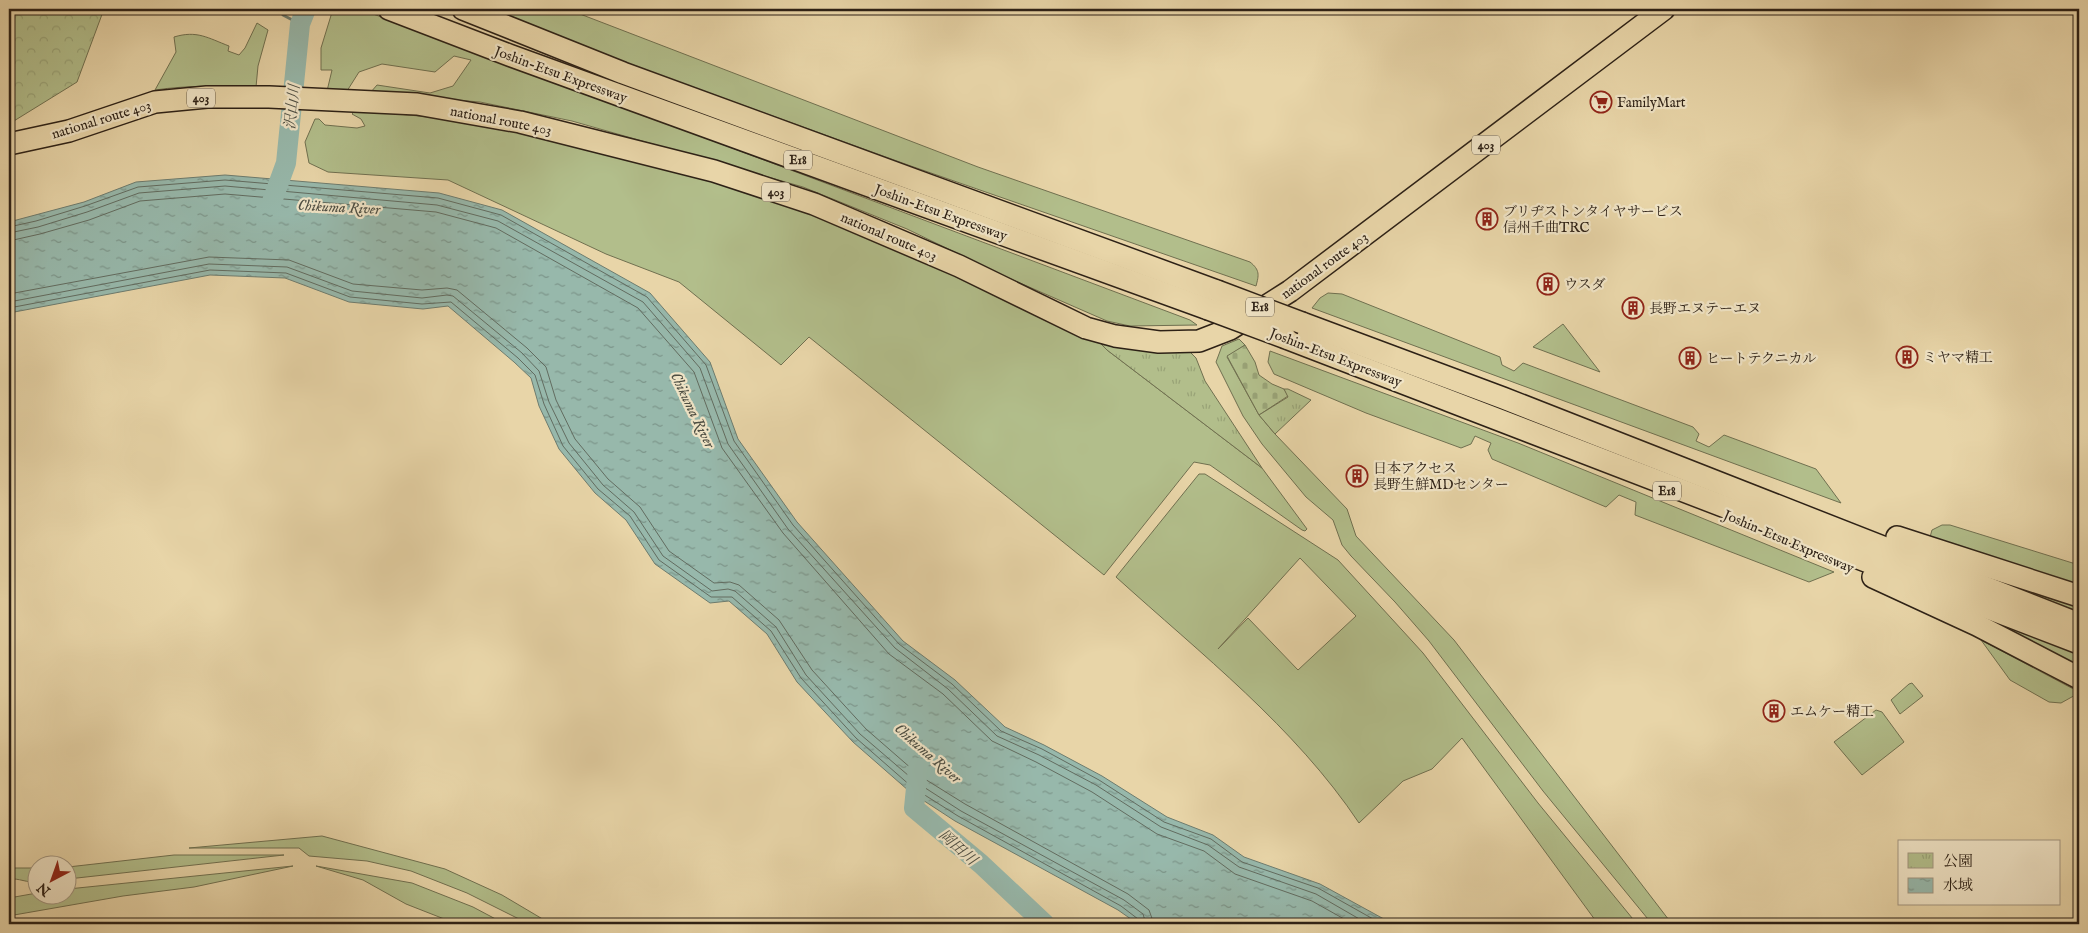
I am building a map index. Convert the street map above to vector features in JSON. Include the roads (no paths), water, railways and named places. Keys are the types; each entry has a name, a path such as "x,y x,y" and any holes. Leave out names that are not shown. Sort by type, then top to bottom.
{"highway":[{"name":"Joshin-Etsu Expressway","path":"388,9 509,55 1213,300 1302,323 1498,408 1843,542 1977,625 2072,674"},
{"name":"Joshin-Etsu Expressway","path":"463,9 623,73 1213,300 1286,338 1498,408 1843,542 1979,604 2079,643"},
{"name":"national route 403","path":"9,144 69,131 155,102 207,97 269,97 417,104 520,122 714,172 814,204 960,266 1086,328 1115,336 1159,342 1199,342 1230,329 1290,291 1664,9"},
{"name":"Joshin-Etsu Expressway","path":"1843,542 1934,558 2079,596"},
{"name":"Joshin-Etsu Expressway","path":"1934,558 2079,624"}],"water":[{"name":"Chikuma River","path":"225,175 439,193 502,210 650,293 710,362 738,439 797,522 903,641 955,680 1005,727 1044,745 1102,776 1167,817 1213,835 1244,857 1320,884 1393,924 1138,924 1118,910 955,821 909,791 853,742 797,682 767,634 729,601 710,603 655,564 626,520 595,493 559,449 539,406 531,378 448,306 423,309 349,302 285,278 210,275 9,313 9,222 84,202 136,182"}],"waterway":[{"name":"沢山川","path":"271,204 286,163 300,24 306,9"},
{"path":"283,15 300,24"},
{"name":"岡田川","path":"918,768 914,808 981,864 1045,924"}],"place":[{"name":"FamilyMart","path":"1601,102"},
{"name":"ブリヂストンタイヤサービス 信州千曲TRC","path":"1487,219"},
{"name":"ウスダ","path":"1548,284"},
{"name":"長野エヌテーエヌ","path":"1633,308"},
{"name":"ミヤマ精工","path":"1907,357"},
{"name":"ヒートテクニカル","path":"1690,358"},
{"name":"日本アクセス 長野生鮮MDセンター","path":"1357,476"},
{"name":"エムケー精工","path":"1774,711"}]}
